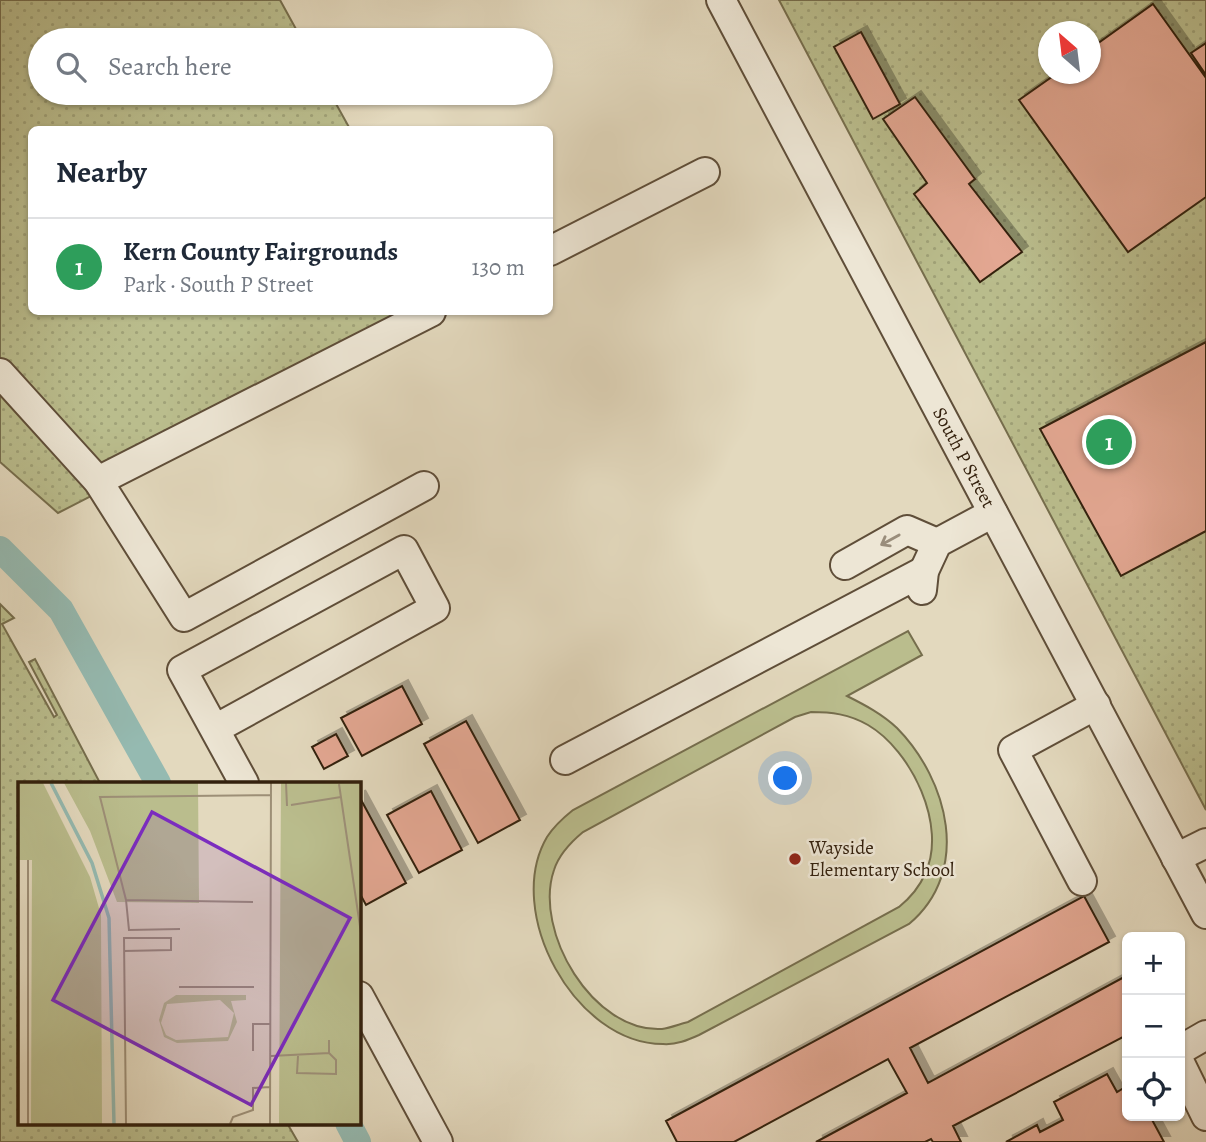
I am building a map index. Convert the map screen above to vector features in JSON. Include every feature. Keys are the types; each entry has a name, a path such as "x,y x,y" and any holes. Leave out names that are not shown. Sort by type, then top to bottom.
{"street":[{"name":"South P Street","path":"721,0 1206,914"},
{"path":"553,249 705,172"},
{"path":"98,481 424,315"},
{"path":"0,373 98,481 184,617 424,486"},
{"path":"565,760 880,595 904,600 923,590 924,571 937,543 993,513"},
{"path":"845,565 907,530 937,543"},
{"path":"215,729 435,608 404,550 181,670 243,782"},
{"path":"1082,881 1013,750 1096,705"},
{"path":"1176,858 1206,843"},
{"path":"360,998 438,1142"},
{"path":"1185,1047 1206,1035"},
{"path":"1185,1073 1206,1116"}],"green space":[{"path":"0,0 280,0 295,28 28,28 28,105 337,105 348,126 28,126 28,315 444,315 58,513 0,462"},
{"path":"779,0 1206,0 1206,810"},
{"path":"0,604 14,618 2,624 54,717 57,715 29,662 35,659 99,782 18,782 18,1124 288,1124 298,1142 0,1142"},
{"path":"908,631 922,655 847,696 867,706 897,728 915,749 940,799 946,826 946,852 941,878 929,902 909,924 695,1037 668,1044 631,1038 602,1022 576,998 555,969 541,935 534,901 536,867 547,837 573,810","holes":["811,712 847,716 868,725 884,737 911,770 928,812 932,834 931,855 917,888 899,907 688,1022 662,1029 637,1026 613,1014 592,997 574,974 552,921 550,895 554,870 562,854 583,832 795,717"]}],"building":[{"path":"1153,4 1206,78 1206,197 1128,252 1019,100 1042,84 1101,84 1101,41"},
{"path":"861,32 900,104 873,119 834,47"},
{"path":"1206,43 1206,75 1191,53"},
{"path":"915,97 975,179 969,184 1022,252 980,282 914,194 927,183 883,119"},
{"path":"1206,342 1206,531 1121,576 1040,429"},
{"path":"402,686 422,724 362,756 341,718"},
{"path":"466,721 520,820 478,843 424,744"},
{"path":"336,734 348,756 324,769 312,747"},
{"path":"431,791 462,850 419,873 387,815"},
{"path":"360,798 406,883 366,905 360,894"},
{"path":"1084,896 1109,942 910,1048 928,1083 1122,978 1122,1038 953,1126 961,1142 933,1142 931,1139 925,1142 816,1142 907,1093 888,1059 734,1142 677,1142 666,1121"},
{"path":"1107,1074 1117,1092 1122,1089 1122,1121 1153,1121 1164,1142 1006,1142 1037,1125 1040,1132 1063,1120 1054,1102"}],"waterway":[{"path":"0,549 61,610 157,782"},
{"path":"349,1124 358,1142"}],"place":[{"name":"Kern County Fairgrounds","path":"1109,442"},
{"name":"Wayside Elementary School","path":"795,859"}]}
